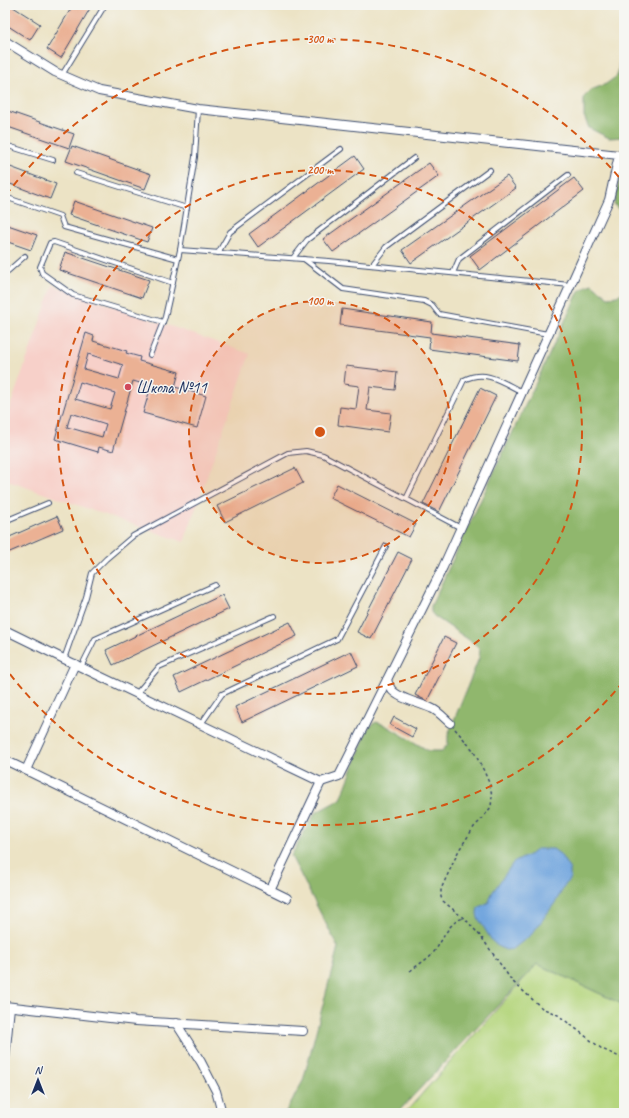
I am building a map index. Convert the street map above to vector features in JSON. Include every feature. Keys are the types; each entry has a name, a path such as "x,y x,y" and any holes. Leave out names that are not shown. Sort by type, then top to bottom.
{"street":[{"path":"5,41 55,72 99,91 198,109 619,155 609,200 443,567 339,776 321,782 5,630"},
{"path":"26,770 78,665"},
{"path":"387,680 391,689 395,693 411,701 432,708 450,723"},
{"path":"5,760 287,898"},
{"path":"270,890 321,782"},
{"path":"5,1058 7,1006 136,1021 303,1032"},
{"path":"176,1024 201,1062 216,1091 222,1113"}],"lane":[{"path":"62,75 105,5"},
{"path":"150,355 163,322 180,250 195,157 198,109"},
{"path":"5,145 53,160"},
{"path":"218,253 230,232 341,149"},
{"path":"293,258 307,240 414,158"},
{"path":"372,265 386,247 490,170"},
{"path":"76,173 187,208"},
{"path":"453,273 459,260 568,175"},
{"path":"5,197 60,216 64,227 178,259"},
{"path":"163,322 73,295 42,273 40,267 50,243 54,242 173,283"},
{"path":"180,250 293,258 570,284"},
{"path":"5,272 25,256"},
{"path":"304,259 343,289 424,301 432,305 439,314 548,334"},
{"path":"406,499 464,380 477,375 488,376 522,392"},
{"path":"64,659 86,597 92,573 106,559 133,536 288,453 306,451 323,455 461,528"},
{"path":"5,521 48,503"},
{"path":"201,724 222,694 336,639 386,546"},
{"path":"78,665 95,640 215,585"},
{"path":"137,694 159,667 274,616"}],"path":[{"path":"450,723 473,750 490,785 492,796 491,807 466,838 459,850 442,888 441,897 443,901 465,918 482,938 512,981 542,1008 558,1015 602,1049 624,1059"},
{"path":"410,971 434,952 452,926 465,918"}],"shaded area":[{"name":"Школа №11","path":"53,285 250,354 184,542 5,480 5,421"}],"green space":[{"path":"624,36 624,137 609,138 589,128 584,116 584,97 591,90 606,84 617,76"},
{"path":"624,175 624,211 620,211 614,204 619,182"},
{"path":"592,284 608,297 617,296 624,291 624,1005 537,964 397,1113 285,1113 303,1081 338,947 291,856 315,813 341,799 368,728 376,722 385,725 429,751 442,751 448,744 448,735 479,658 480,649 434,616 431,612 431,606 579,291"},
{"path":"537,964 624,1005 624,1113 405,1113"}],"water":[{"path":"537,849 553,849 560,854 570,870 570,878 557,900 532,934 513,949 506,950 499,947 492,941 478,918 478,908 489,902 492,893 513,863 531,854"}],"building":[{"path":"5,5 10,5 40,24 30,40 5,24"},
{"path":"73,5 92,5 61,58 47,49"},
{"path":"5,110 74,134 69,148 5,126"},
{"path":"72,146 151,174 145,189 66,161"},
{"path":"355,156 364,169 258,247 249,234"},
{"path":"429,163 439,176 333,252 323,239"},
{"path":"5,165 56,184 50,199 5,182"},
{"path":"507,176 516,188 411,263 402,250"},
{"path":"574,178 584,191 480,270 470,256"},
{"path":"74,201 152,228 147,242 69,215"},
{"path":"5,224 37,235 31,250 5,241"},
{"path":"65,252 149,280 142,298 59,270"},
{"path":"342,309 432,322 431,333 520,345 518,361 429,349 430,337 340,325"},
{"path":"86,333 94,336 93,341 127,351 126,353 140,357 139,361 179,372 175,387 206,396 197,428 143,413 151,386 133,381 113,451 99,447 98,452 55,439","holes":["88,354 123,365 119,379 84,369","80,382 115,393 110,409 75,399","71,413 106,424 102,437 67,427"]},
{"path":"346,366 397,372 395,390 370,387 367,410 391,413 388,432 338,425 340,407 356,409 359,386 344,384"},
{"path":"480,388 496,396 439,512 423,504"},
{"path":"295,468 303,483 225,522 217,506"},
{"path":"337,484 416,524 409,537 330,498"},
{"path":"57,516 63,529 5,554 5,539"},
{"path":"398,552 412,559 371,639 357,632"},
{"path":"222,595 229,609 113,665 106,650"},
{"path":"290,622 297,636 181,692 174,677"},
{"path":"444,637 456,643 427,701 415,695"},
{"path":"351,651 358,666 242,722 235,707"},
{"path":"394,717 416,729 412,737 390,725"}],"place":[{"name":"Школа №11","path":"128,387"}]}
